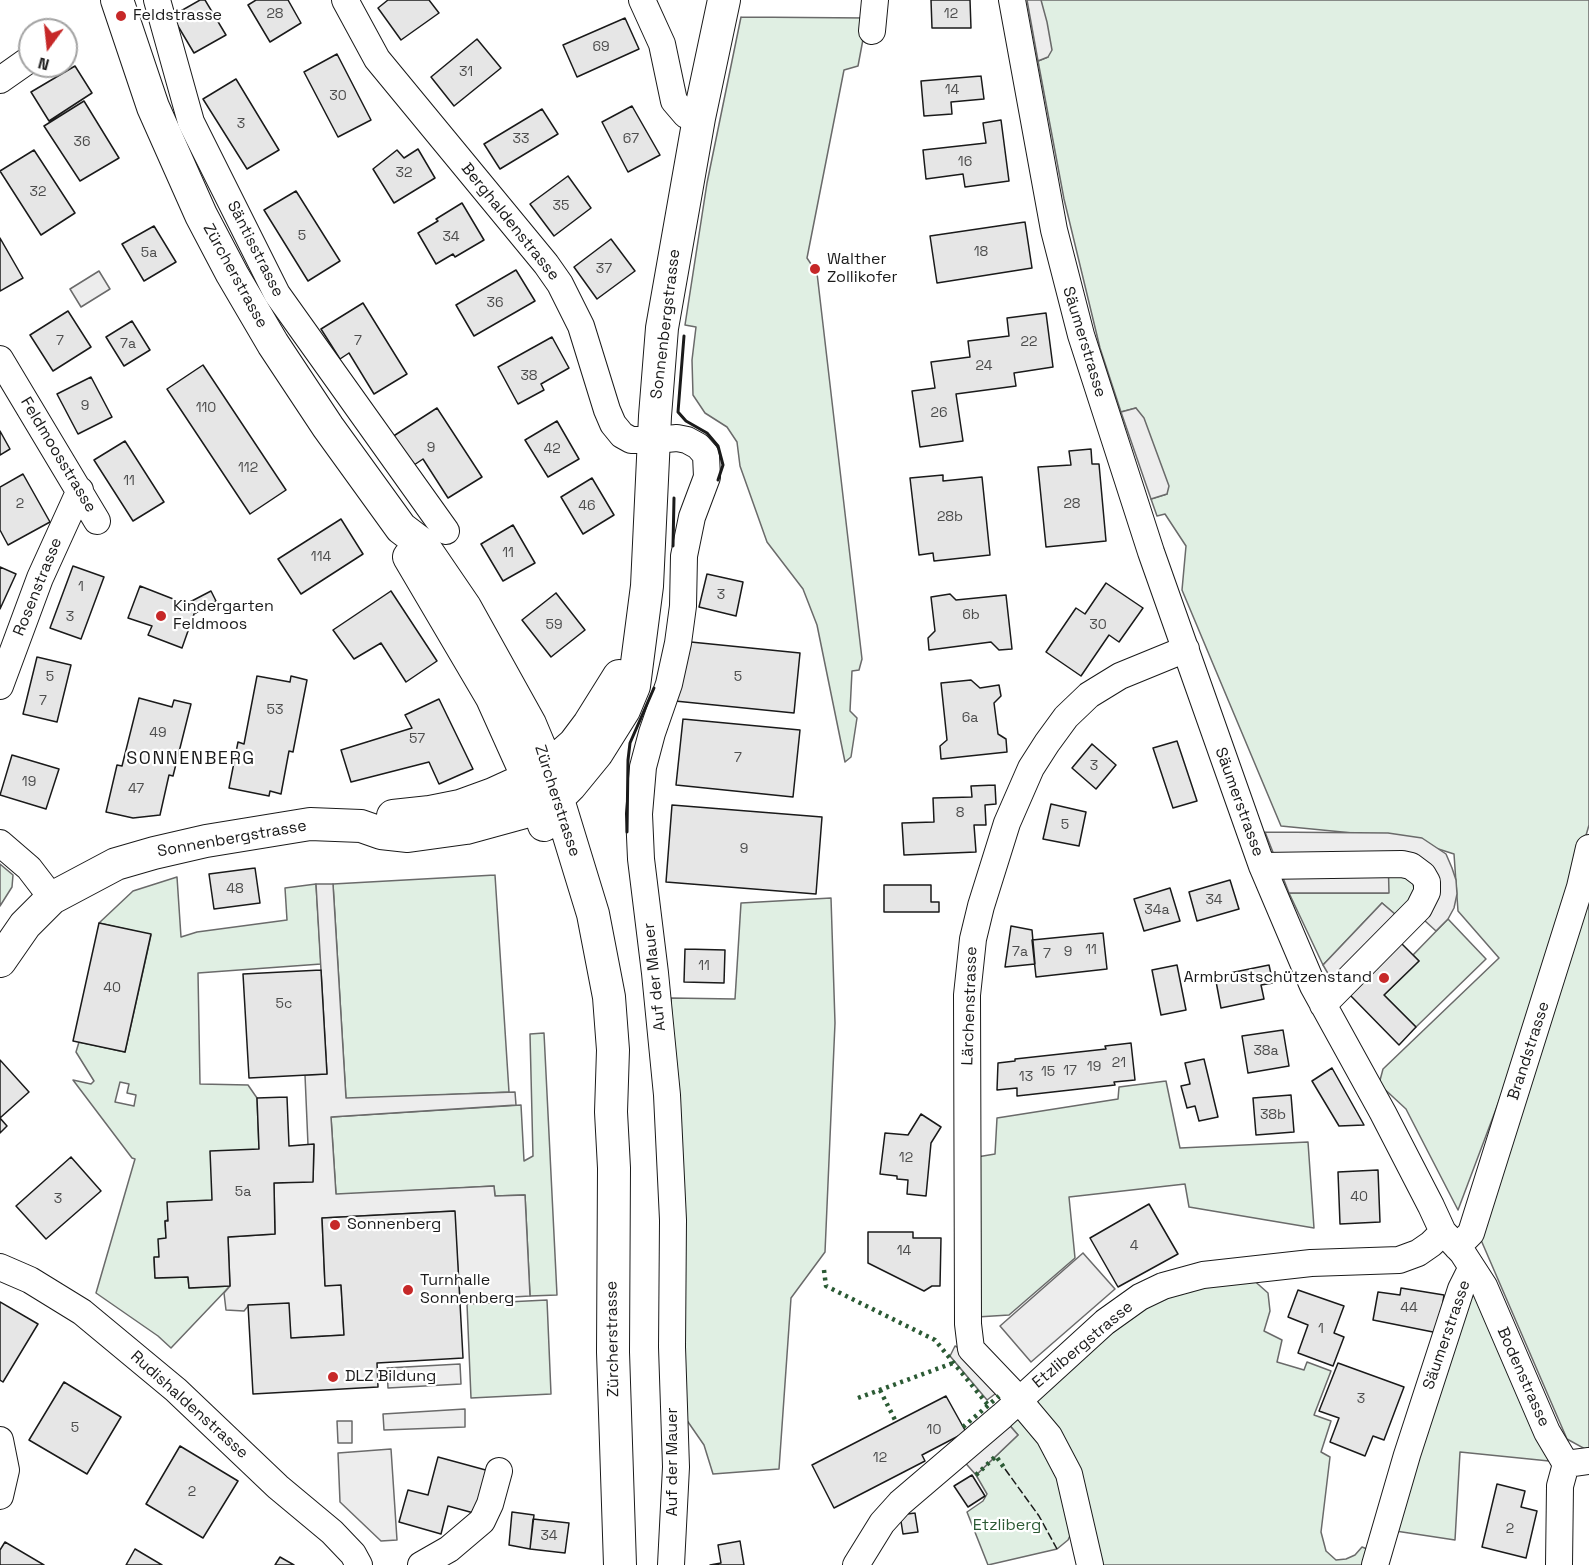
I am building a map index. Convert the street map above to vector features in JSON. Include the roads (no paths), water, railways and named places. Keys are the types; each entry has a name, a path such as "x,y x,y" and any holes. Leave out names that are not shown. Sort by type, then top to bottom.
{"main road":[{"name":"Zürcherstrasse","path":"117,0 153,107 196,204 232,274 273,344 401,528 411,564 538,772 548,803 593,914 609,997 613,1050 611,1112 614,1168 613,1364 620,1565"},
{"name":"Sonnenbergstrasse","path":"0,961 25,926 52,898 116,864 206,841 310,824 361,826 394,836 425,835 466,828 548,803 570,786 597,753 624,711 634,686 644,615 662,328 699,118 724,0"},
{"name":"Sonnenbergstrasse","path":"361,826 389,817 460,806 493,794 538,772 574,744 590,724 627,664 637,653"}],"street":[{"name":"Säntisstrasse","path":"158,0 191,122 277,294 446,531"},
{"name":"Berghaldenstrasse","path":"345,0 376,59 546,264 560,284 581,326 613,424 622,435 630,440 655,440"},
{"path":"642,0 662,44 674,101 686,115 699,118"},
{"path":"872,31 875,0"},
{"name":"Säumerstrasse","path":"1012,0 1054,230 1081,335 1151,552 1262,867 1313,986 1431,1206 1450,1240 1462,1252 1471,1269 1461,1289 1407,1455 1375,1565"},
{"path":"0,80 18,67"},
{"name":"Feldmoosstrasse","path":"0,359 97,520"},
{"name":"Auf der Mauer","path":"655,440 677,438 687,440 698,446 706,455 708,465 707,477 687,536 684,556 683,606 678,642 669,684 643,767 639,814 641,859 668,1095 673,1220 673,1434 676,1467 672,1565"},
{"name":"Rosenstrasse","path":"0,686 40,578 80,490"},
{"name":"Lärchenstrasse","path":"1090,1565 1069,1474 1049,1436 971,1349 968,1324 968,995 973,939 1007,823 1031,768 1066,717 1089,695 1120,675 1186,649"},
{"path":"0,843 29,868 52,898"},
{"name":"Brandstrasse","path":"1450,1240 1471,1233 1580,887 1589,848"},
{"path":"1262,867 1402,864 1411,866 1424,875 1427,892 1419,908 1323,1005"},
{"name":"Etzlibergstrasse","path":"856,1565 882,1524 900,1503 1106,1322 1140,1297 1163,1286 1203,1275 1311,1263 1399,1260 1431,1244 1450,1240"},
{"name":"Rudishaldenstrasse","path":"0,1267 30,1280 82,1312 116,1340 176,1390 278,1487 332,1532 360,1565"},
{"name":"Bodenstrasse","path":"1471,1269 1484,1286 1548,1432 1577,1462"},
{"path":"0,1440 6,1470 0,1496"},
{"path":"1559,1565 1560,1486 1577,1462"},
{"path":"421,1565 449,1549 482,1521 490,1504 499,1471"}],"place":[{"name":"Feldstrasse","path":"121,16"},
{"name":"Walther Zollikofer","path":"815,269"},
{"name":"Kindergarten Feldmoos","path":"161,616"},
{"name":"Armbrustschützenstand","path":"1384,978"},
{"name":"Sonnenberg","path":"335,1225"},
{"name":"Turnhalle Sonnenberg","path":"408,1290"},
{"name":"DLZ Bildung","path":"333,1377"}],"district":[{"name":"SONNENBERG","path":"191,759"}],"park label":[{"name":"Etzliberg","path":"1007,1526"}]}
